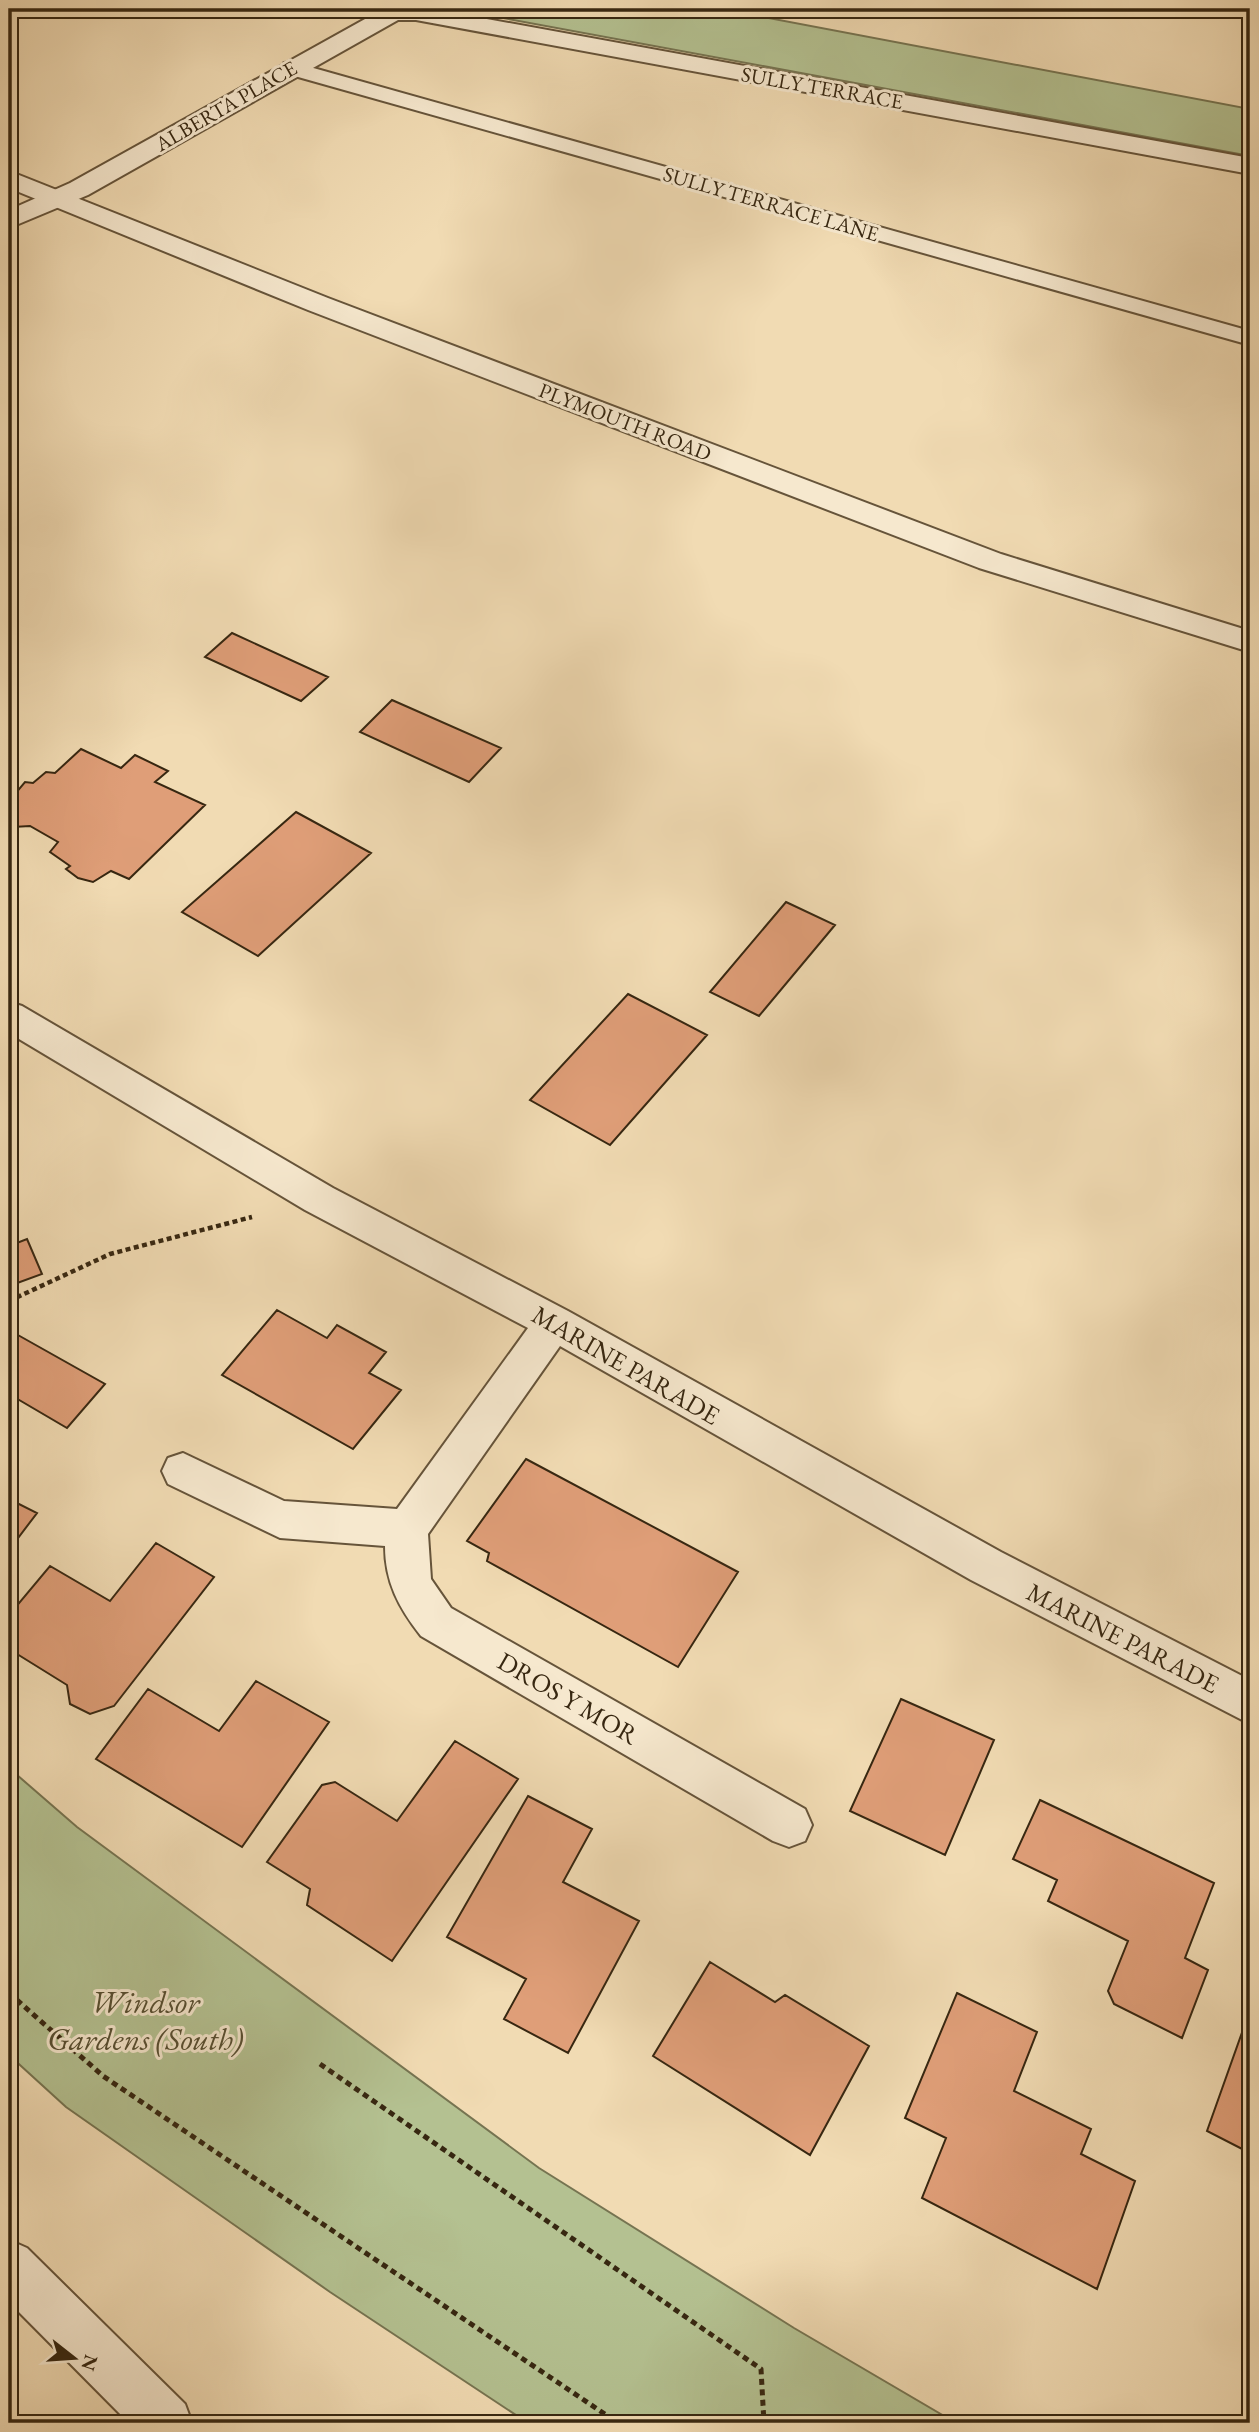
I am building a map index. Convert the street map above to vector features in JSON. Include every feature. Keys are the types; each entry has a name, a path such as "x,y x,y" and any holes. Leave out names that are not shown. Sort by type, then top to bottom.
{"street":[{"name":"ALBERTA PLACE","path":"9,220 58,199 393,13"},
{"name":"SULLY TERRACE","path":"393,13 443,18 1250,166"},
{"name":"PLYMOUTH ROAD","path":"9,179 331,309 990,561 1250,642"},
{"name":"MARINE PARADE","path":"9,1016 319,1199 554,1323 940,1541 1250,1703"},
{"path":"183,1471 280,1519 407,1529 554,1323"},
{"name":"DROS Y MOR","path":"407,1529 405,1566 415,1595 436,1622 789,1825"},
{"path":"9,2266 166,2423"}],"lane":[{"name":"SULLY TERRACE LANE","path":"292,68 1250,338"}],"path":[{"path":"9,1301 110,1254 319,1199"},
{"path":"9,1993 103,2076 618,2423"},
{"path":"320,2064 761,2369 764,2423"}],"green space":[{"path":"454,9 721,9 1250,109 1250,156"},
{"name":"Windsor Gardens (South)","path":"9,1768 77,1827 539,2168 794,2328 956,2423 528,2423 330,2292 66,2107 9,2055"}],"building":[{"path":"232,633 328,677 301,701 205,657"},
{"path":"392,700 501,748 469,782 360,732"},
{"path":"81,749 121,768 135,755 168,771 155,782 205,805 129,879 111,871 93,882 78,878 66,869 70,866 50,852 58,842 30,826 13,827 9,819 9,801 25,782 33,783 46,772 55,773"},
{"path":"296,812 371,853 258,956 182,912"},
{"path":"786,902 835,925 759,1016 710,992"},
{"path":"628,994 707,1035 610,1145 530,1100"},
{"path":"27,1239 42,1274 9,1286 9,1246"},
{"path":"277,1310 327,1338 337,1325 386,1352 369,1373 401,1390 353,1449 222,1375"},
{"path":"9,1330 105,1384 67,1428 9,1394"},
{"path":"526,1459 738,1572 678,1667 487,1561 489,1553 467,1541"},
{"path":"9,1499 37,1513 9,1550"},
{"path":"156,1543 214,1577 114,1706 90,1714 70,1704 67,1685 9,1649 9,1615 50,1566 110,1601"},
{"path":"256,1681 329,1722 242,1847 96,1759 148,1689 219,1731"},
{"path":"901,1699 994,1740 945,1855 850,1811"},
{"path":"455,1741 518,1779 392,1961 307,1905 310,1889 267,1862 322,1785 335,1782 397,1821"},
{"path":"528,1796 592,1829 563,1882 639,1921 568,2053 504,2019 526,1979 447,1937"},
{"path":"1040,1800 1214,1883 1185,1958 1208,1970 1182,2038 1114,2004 1108,1991 1128,1941 1048,1901 1057,1880 1013,1859"},
{"path":"710,1962 775,2002 785,1995 869,2046 810,2155 653,2056"},
{"path":"957,1993 1037,2032 1014,2091 1091,2129 1081,2154 1135,2181 1097,2289 922,2198 946,2138 905,2118"},
{"path":"1250,2010 1250,2153 1207,2131"}]}
